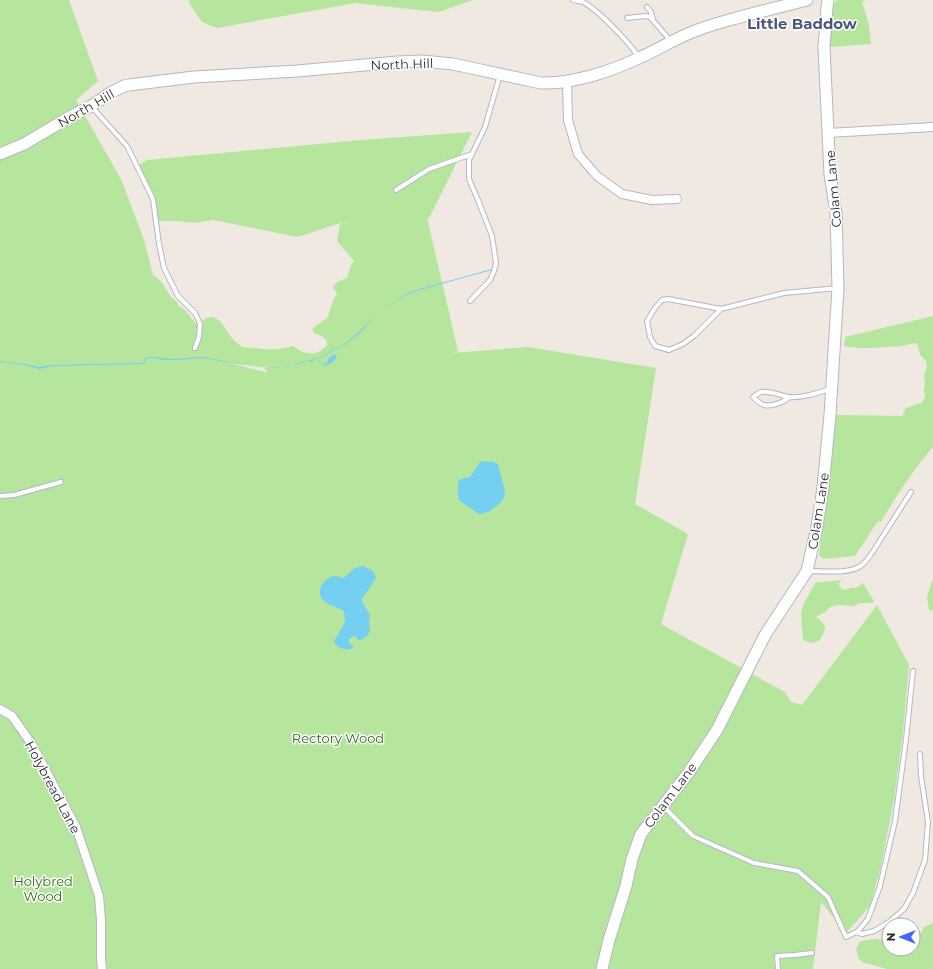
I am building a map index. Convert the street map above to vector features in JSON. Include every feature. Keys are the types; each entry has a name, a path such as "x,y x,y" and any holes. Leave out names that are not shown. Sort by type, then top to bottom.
{"street":[{"name":"North Hill","path":"0,154 24,144 91,106 112,92 129,85 194,77 298,71 422,61 453,64 541,83 567,81 606,71 640,58 690,33 718,23 807,0"},
{"name":"Colam Lane","path":"602,969 609,940 626,886 632,858 641,834 689,772 717,730 765,635 807,571 818,527 832,389 838,288 836,213 830,174 824,47 826,7 828,0"},
{"path":"567,81 568,120 578,154 597,176 622,194 652,200 677,199"},
{"path":"828,133 933,127"},
{"name":"Holybread Lane","path":"0,709 12,716 31,743 76,827 99,896 102,969"}],"lane":[{"path":"573,0 582,2 601,17 636,52 640,58"},
{"path":"646,7 651,12 654,22"},
{"path":"627,18 645,16 650,17 672,42"},
{"path":"470,301 490,280 496,263 492,236 469,179 469,160 485,127 500,75"},
{"path":"91,106 127,146 153,199 164,268 178,296 195,313 200,324 199,337 195,348"},
{"path":"396,190 429,169 472,154"},
{"path":"721,309 684,344 669,350 655,346 650,337 648,321 655,308 662,300 668,299 721,309 784,293 838,288"},
{"path":"790,397 780,402 765,406 753,397 760,392 768,392 790,397 818,394 832,389"},
{"path":"0,496 14,495 61,482"},
{"path":"807,571 848,571 859,567 872,553 911,492"},
{"path":"663,806 693,836 754,863 798,871 828,897 846,937 858,931 868,919 880,886 895,821 913,671"},
{"path":"855,932 862,934 874,931 890,922 904,909 913,893 926,860 928,822 921,776 920,754"},
{"path":"778,969 777,956 795,956 812,953"}],"green space":[{"path":"0,0 69,0 98,81 76,100 122,181 144,240 153,275 161,281 171,297 185,310 196,324 199,324 210,317 215,318 242,347 274,349 293,346 306,353 315,353 323,349 327,345 326,340 322,336 314,333 312,329 328,317 333,300 337,294 333,288 339,281 347,278 351,265 354,261 337,241 340,224 349,220 298,237 213,220 194,223 158,221 152,194 137,166 147,160 361,140 472,132 429,218 427,218 458,351 452,353 528,347 656,368 635,504 688,534 661,624 785,692 791,702 802,705 877,605 909,665 903,731 894,800 881,866 870,906 846,933 821,902 813,969 0,969","holes":["230,363 269,368 264,368 268,373"]},
{"path":"189,0 473,0 439,12 356,3 217,28 202,22 189,3"},
{"path":"837,0 866,0 862,2 869,25 871,44 830,47 830,16 831,10"},
{"path":"933,316 933,447 905,483 881,522 878,521 855,556 823,559 819,555 836,415 902,416 906,408 921,403 925,396 924,375 927,367 926,361 920,355 917,343 902,346 858,348 844,346 845,337"},
{"path":"933,578 933,610 929,611 927,597"},
{"path":"842,580 839,583 839,586 843,590 856,588 863,583 874,601 872,603 860,603 854,606 838,605 830,607 816,617 825,626 825,630 819,641 811,643 803,640 801,612 804,603 816,582"},
{"path":"933,923 933,969 887,969 862,962 859,959 856,949 859,942 871,939 881,939 881,957 921,957 921,932 924,927"}],"water":[{"path":"492,269 416,291 379,312 405,295 416,290"},
{"path":"379,312 359,334 342,347 334,349 325,356 312,361 315,362 308,361 288,367 282,367 311,360 325,355 334,348 341,347 358,333"},
{"path":"335,354 337,358 330,364 324,365 325,367 323,366 324,364 315,362 319,361 322,363 327,363 328,360"},
{"path":"154,357 171,359 202,357 265,368 202,358 165,360 154,358 146,359 144,364 52,366 39,369 0,361 39,367 52,365 143,363 145,358"},
{"path":"487,461 498,464 505,492 504,498 499,504 488,512 480,514 460,501 458,497 458,482 461,479 470,477 480,462"},
{"path":"363,566 373,571 376,578 362,599 363,604 370,615 370,631 363,639 359,640 354,636 349,639 349,643 353,646 353,648 347,650 337,646 334,641 345,622 344,611 324,601 320,595 320,591 323,583 329,578 337,576 343,578 355,568"}],"district":[{"name":"Little Baddow","path":"802,24"}],"park label":[{"name":"Rectory Wood","path":"338,738"},
{"name":"Holybred Wood","path":"43,888"}]}
